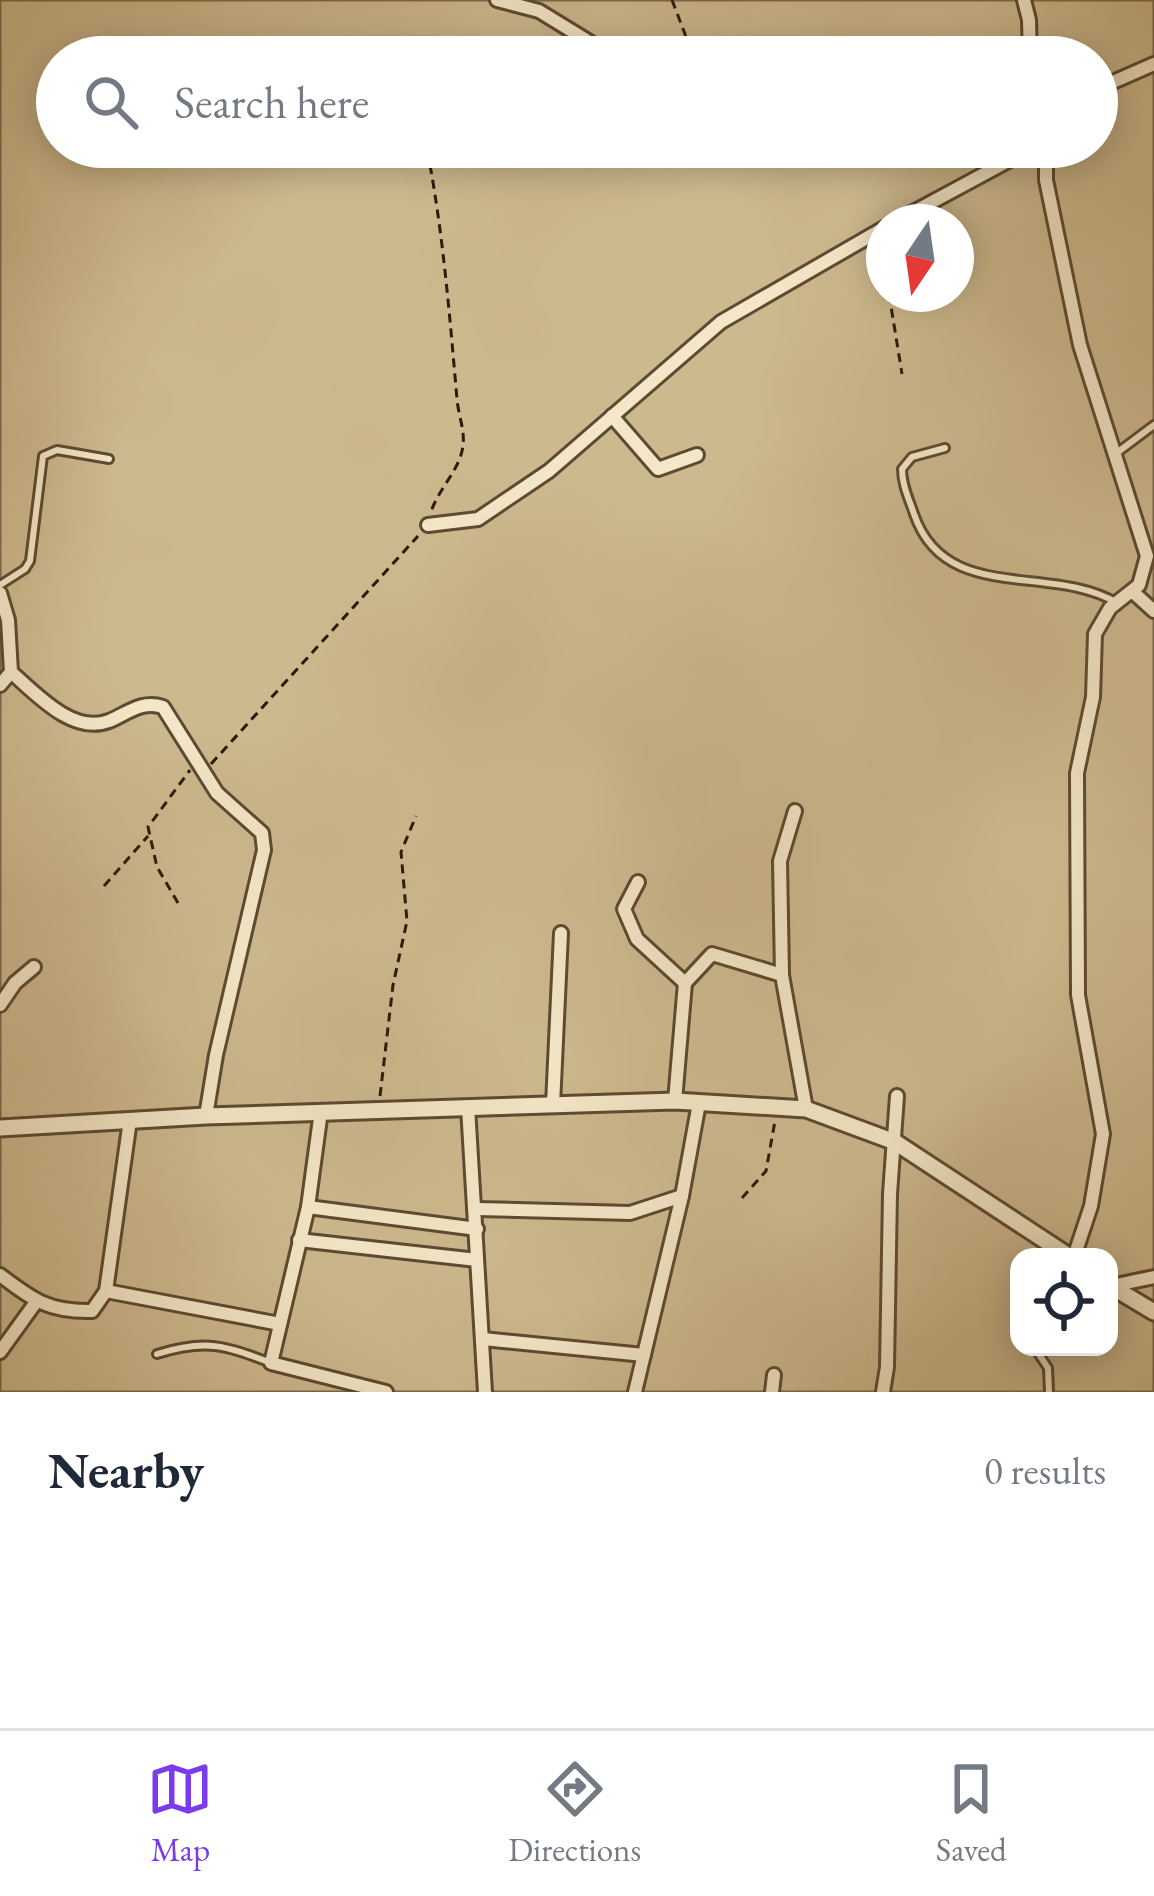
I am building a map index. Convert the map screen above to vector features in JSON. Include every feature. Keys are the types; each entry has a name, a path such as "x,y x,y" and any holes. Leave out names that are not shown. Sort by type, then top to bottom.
{"street":[{"path":"497,0 539,11 580,36"},
{"path":"1024,0 1029,36"},
{"path":"1118,80 1154,64"},
{"path":"928,204 995,168"},
{"path":"1046,168 1077,332 1146,549 1146,570 1133,592 1106,614 1095,634 1093,698 1075,791 1078,995 1103,1134 1091,1206 1075,1248"},
{"path":"428,525 478,519 549,471 721,322 866,238"},
{"path":"611,416 658,469 697,455"},
{"path":"0,590 8,620 10,673 0,686"},
{"path":"1133,592 1154,611"},
{"path":"10,673 41,699 87,724 109,721 142,705 163,707 217,793 257,825 264,841 206,1116"},
{"path":"795,811 780,861 782,975 806,1109"},
{"path":"638,882 624,909 637,939 686,983"},
{"path":"553,1105 561,933"},
{"path":"675,1101 686,983 712,954 782,975"},
{"path":"0,1005 34,967"},
{"path":"883,1392 897,1096"},
{"path":"0,1128 206,1116 675,1101 806,1109 895,1142 1058,1248"},
{"path":"635,1392 699,1103"},
{"path":"468,1107 485,1392"},
{"path":"321,1112 308,1207 271,1363 386,1392"},
{"path":"0,1275 36,1302 64,1312 92,1311 106,1292 130,1120"},
{"path":"477,1209 630,1214 682,1196"},
{"path":"308,1207 477,1229"},
{"path":"299,1240 477,1260"},
{"path":"1118,1284 1154,1277"},
{"path":"1118,1291 1154,1312"},
{"path":"106,1292 280,1324"},
{"path":"0,1352 36,1302"},
{"path":"483,1339 644,1355"},
{"path":"772,1392 775,1375"}],"lane":[{"path":"1114,455 1154,425"},
{"path":"945,448 912,457 902,469 922,536 933,550 962,568 1095,593 1117,603"},
{"path":"0,590 30,560 43,456 57,450 109,459"},
{"path":"157,1354 210,1343 271,1363"},
{"path":"1040,1356 1048,1368 1049,1392"}],"path":[{"path":"672,0 682,36"},
{"path":"178,903 157,867 148,826 428,525 435,499 458,464 464,438 444,247 431,168"},
{"path":"892,312 902,374"},
{"path":"378,1110 406,921 401,852 416,816"},
{"path":"104,886 149,835"},
{"path":"742,1198 766,1171 777,1107"}],"shaded area":[{"path":"0,0 1154,0 1154,1392 0,1392"}]}
